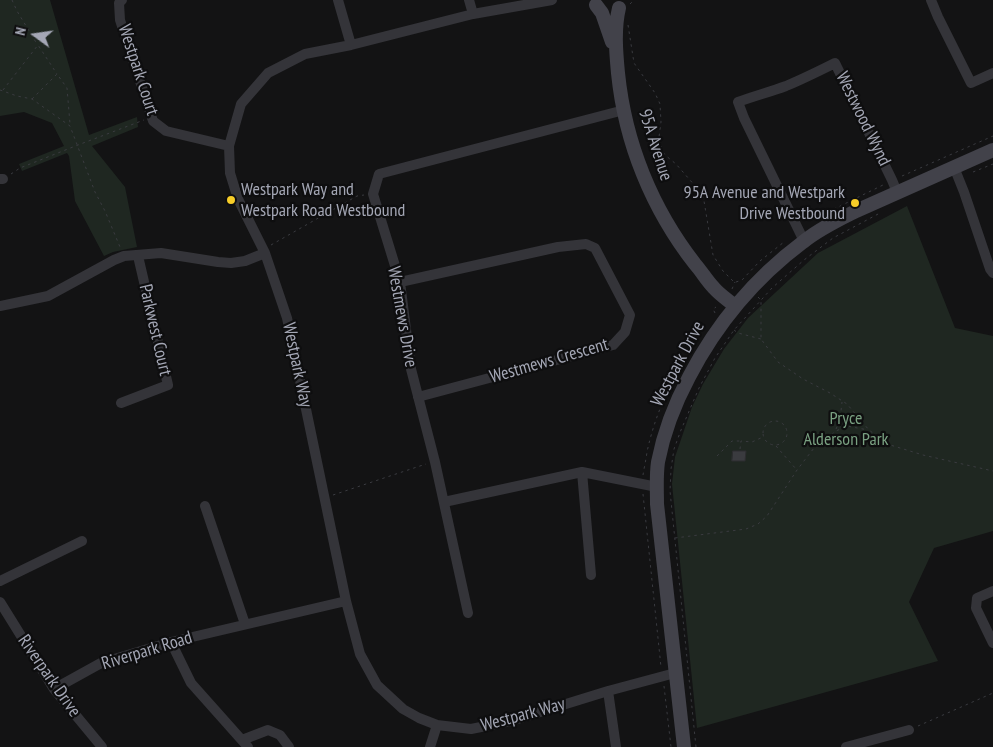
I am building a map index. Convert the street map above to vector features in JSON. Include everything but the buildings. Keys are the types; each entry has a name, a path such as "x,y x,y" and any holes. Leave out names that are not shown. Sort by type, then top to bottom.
{"street":[{"name":"Westpark Court","path":"122,0 119,3 120,20 153,122 166,131 229,146"},
{"path":"338,0 351,45"},
{"path":"469,0 473,14"},
{"name":"Westpark Way","path":"552,0 473,14 351,45 305,54 268,72 241,104 229,146 230,173 238,198 264,253 287,318 346,601 360,654 377,685 403,709 419,718 437,725 471,729 511,721 608,691 675,673"},
{"path":"931,0 971,83 993,73"},
{"path":"593,2 604,10 610,11 624,6"},
{"name":"95A Avenue","path":"593,2 605,19 616,58"},
{"name":"95A Avenue","path":"624,6 617,18 616,58 620,94 640,167 659,211 684,250 714,288 735,306"},
{"name":"Westwood Wynd","path":"804,241 738,102 788,85 835,63 897,192"},
{"path":"373,194 379,174 624,110"},
{"name":"Westpark Drive","path":"684,747 657,504 658,465 666,427 677,400 720,316 735,306 766,273 804,241 834,222 897,192 956,172 993,150"},
{"path":"956,172 993,273"},
{"name":"Westmews Drive","path":"373,194 400,282 411,369 436,462 468,613"},
{"name":"Westmews Crescent","path":"400,282 558,246 586,244 595,248 630,315 625,332 613,345 418,397"},
{"path":"0,306 48,296 124,256 161,253 231,263 245,261 264,253"},
{"name":"Parkwest Court","path":"121,403 168,385 138,256"},
{"path":"444,502 582,472 657,487"},
{"path":"582,472 591,575"},
{"path":"204,506 245,624"},
{"path":"0,581 82,541"},
{"path":"993,591 977,598 976,608 993,643"},
{"name":"Riverpark Road","path":"54,689 101,663 172,642 346,601"},
{"name":"Riverpark Drive","path":"0,602 54,689 102,747"},
{"path":"172,642 191,682 245,744 268,730 280,735 288,747"},
{"path":"608,691 616,747"},
{"path":"430,747 437,725"},
{"path":"846,747 909,730"}],"path":[{"path":"12,0 38,45 67,88 70,126 95,192 124,256"},
{"path":"624,6 634,0"},
{"path":"628,25 634,63 655,93 660,104 661,122 658,137 662,150 703,195 713,255 723,271 735,282"},
{"path":"38,45 1,90 32,99 70,126"},
{"path":"32,99 57,74"},
{"path":"1,179 20,168 78,144 151,117"},
{"path":"956,172 993,164"},
{"path":"264,253 272,244 357,196 373,194"},
{"path":"696,747 670,491 674,449 680,430 698,388 715,358 734,330 772,288 833,238 883,212"},
{"path":"751,289 761,300 761,339 778,362 803,379 847,404 869,430 887,444 923,455 993,471"},
{"path":"734,330 738,333 761,339"},
{"path":"836,431 840,420 842,401"},
{"path":"776,445 783,442 787,435 786,428 780,422 772,421 764,429 764,437 768,443 776,445 797,470"},
{"path":"675,538 746,529 758,524 767,516 814,448 836,431 847,426 869,430"},
{"path":"718,456 732,441 752,442 764,437"},
{"path":"740,449 741,441"},
{"path":"325,497 436,462"},
{"path":"909,730 993,693"}],"green space":[{"path":"0,0 50,0 89,135 137,117 138,127 92,146 125,187 137,247 104,256 75,201 67,153 22,171 19,164 64,146 52,123 24,112 0,116"},
{"name":"Pryce Alderson Park","path":"907,206 955,328 993,336 993,531 934,548 909,602 938,661 697,728 672,484 675,457 692,407 724,349 748,318 818,253"}],"place":[{"name":"Westpark Way and Westpark Road Westbound","path":"231,200"},
{"name":"95A Avenue and Westpark Drive Westbound","path":"855,203"}]}
